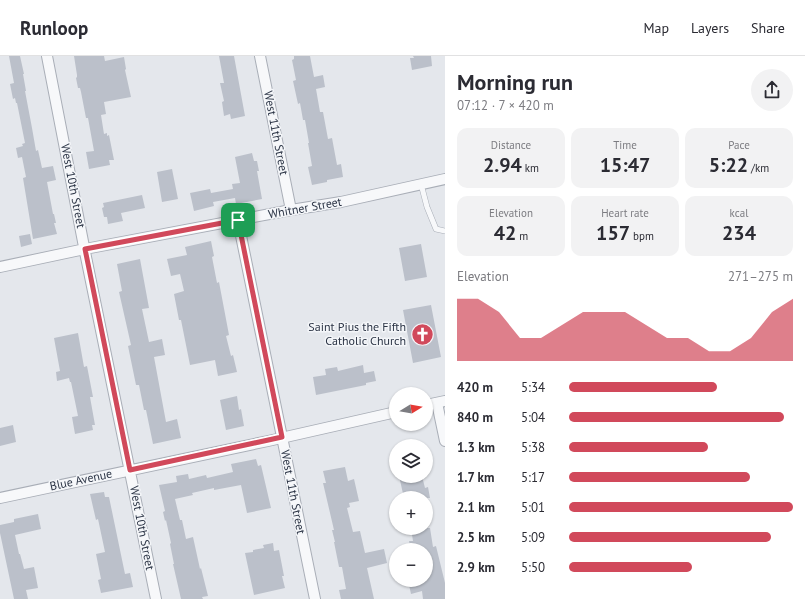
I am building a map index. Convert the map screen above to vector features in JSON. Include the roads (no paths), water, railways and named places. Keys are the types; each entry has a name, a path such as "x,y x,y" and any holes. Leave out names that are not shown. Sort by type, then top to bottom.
{"street":[{"name":"West 10th Street","path":"47,56 156,599"},
{"name":"West 11th Street","path":"260,56 291,210"},
{"name":"Whitner Street","path":"0,267 85,249 341,202 445,179"},
{"name":"West 11th Street","path":"238,220 315,599"},
{"path":"441,402 445,441"},
{"name":"Blue Avenue","path":"0,498 389,414"}],"lane":[{"path":"422,184 427,207 436,229 445,231"}],"place":[{"name":"Saint Pius the Fifth Catholic Church","path":"422,334"}]}
